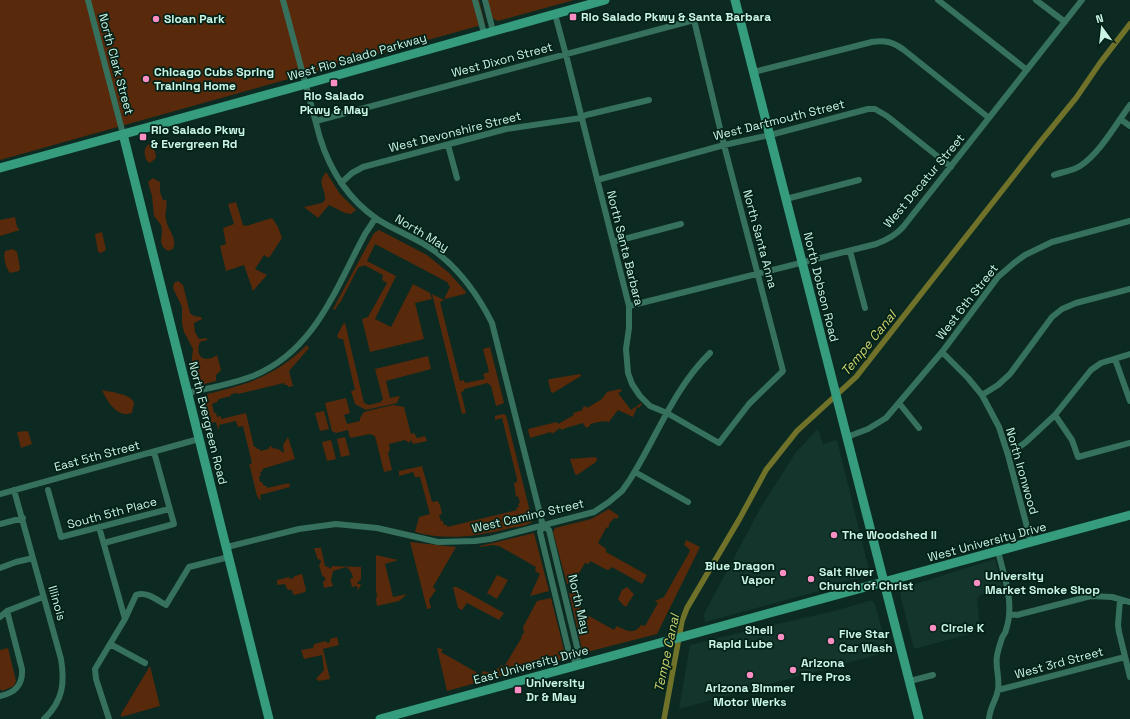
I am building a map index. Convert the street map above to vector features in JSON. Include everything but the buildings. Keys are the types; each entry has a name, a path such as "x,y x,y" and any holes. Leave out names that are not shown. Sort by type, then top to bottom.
{"main road":[{"name":"West Rio Salado Parkway","path":"0,168 605,0"},
{"name":"North Dobson Road","path":"736,0 802,263 920,719"},
{"name":"North Evergreen Road","path":"123,134 230,557 269,719"},
{"name":"West University Drive","path":"689,634 1130,515"},
{"name":"East University Drive","path":"380,719 689,634"}],"street":[{"name":"North Clark Street","path":"88,0 123,134"},
{"name":"North May","path":"283,0 324,150 341,183 363,208 376,218 435,251 450,263 476,293 492,323 543,526 540,532 569,652 578,665"},
{"path":"475,0 488,32"},
{"path":"484,0 488,32"},
{"path":"938,0 1027,70"},
{"path":"1036,0 1064,22"},
{"name":"West Decatur Street","path":"630,306 850,251 888,240 898,233 1082,0"},
{"name":"North Santa Barbara","path":"555,14 630,306 626,349 628,373 632,384 640,396 650,406 667,413 719,443"},
{"name":"West Dixon Street","path":"316,121 694,20"},
{"name":"North Santa Anna","path":"694,20 724,145 783,371 749,404 719,443"},
{"path":"754,72 872,42 889,41 900,47 989,118"},
{"name":"West Devonshire Street","path":"341,183 352,172 364,167 511,128 581,118 586,115 649,100"},
{"path":"1054,175 1079,167 1086,162 1102,144 1130,105"},
{"name":"West Dartmouth Street","path":"597,180 724,145 770,135 860,111 875,110 887,116 951,167"},
{"path":"1120,119 1130,126"},
{"path":"448,145 457,178"},
{"path":"786,199 859,180"},
{"path":"188,393 233,382 254,375 273,366 289,355 310,332 327,308 364,236 376,218"},
{"name":"West 6th Street","path":"847,437 861,432 886,418 942,352 998,277 1025,256 1065,238 1130,221"},
{"path":"613,242 682,224"},
{"path":"850,251 865,308"},
{"path":"982,396 998,386 1010,374 1052,317 1062,309 1076,303 1130,289"},
{"name":"North Ironwood","path":"942,352 968,378 982,396 999,427 1031,542"},
{"name":"West Camino Street","path":"227,546 299,529 336,524 366,526 438,542 475,541 490,539 594,512 622,491 635,472 689,376 699,363 710,353"},
{"path":"1008,455 1026,442 1055,415 1091,370 1101,363 1130,354"},
{"path":"1115,359 1130,401"},
{"path":"899,403 919,428"},
{"path":"1055,415 1072,440 1078,457 1130,443"},
{"name":"East 5th Street","path":"0,494 199,439"},
{"path":"104,543 174,524 154,452"},
{"path":"635,472 688,502"},
{"name":"Illinois","path":"14,490 61,659 63,676 62,688 57,702 44,719"},
{"name":"South 5th Place","path":"48,490 61,537 169,509"},
{"path":"0,524 22,518"},
{"name":"North May","path":"543,526 549,530 578,651 578,665"},
{"path":"99,527 125,619"},
{"path":"989,719 990,709 998,690 996,663 1002,638 1006,631 1010,598 998,551"},
{"path":"109,719 96,679 95,669 125,619 136,595 141,593 148,594 166,605 189,567 230,557"},
{"path":"0,568 33,558"},
{"path":"1009,614 1017,615 1091,596 1101,596 1130,602"},
{"path":"0,617 7,611 43,597"},
{"path":"1120,600 1118,625 1130,677"},
{"path":"0,696 12,692 18,688 22,677 22,669 7,611"},
{"path":"110,644 145,663"},
{"name":"West 3rd Street","path":"998,690 1125,657"},
{"path":"910,681 933,675"}],"shaded area":[{"name":"Chicago Cubs Spring Training Home","path":"0,0 479,0 485,24 0,160"},
{"path":"487,0 574,0 498,21 492,18"},
{"path":"149,144 153,148 156,156 156,158 150,163 147,161 145,154 145,150"},
{"path":"326,172 340,194 356,210 351,214 345,213 329,205 318,218 304,207 322,203 325,200 322,180"},
{"path":"153,178 160,182 160,192 163,200 166,200 167,205 165,214 174,241 173,249 168,251 163,247 161,242 161,225 154,216 152,196 148,182"},
{"path":"236,202 243,225 246,226 272,218 278,227 282,238 269,258 264,255 255,269 267,275 253,291 244,265 226,271 220,246 226,244 223,228 234,224 228,204"},
{"path":"15,217 17,227 20,230 0,236 0,220"},
{"path":"379,230 427,255 449,273 466,292 465,294 444,299 450,287 447,282 375,244 367,261 396,276 375,319 391,327 413,284 430,293 432,299 415,303 424,339 370,352 362,319 368,317 387,283 382,280 383,275 364,265 358,268 340,303 335,310 333,309 374,233"},
{"path":"102,232 106,250 101,253 98,252 95,234"},
{"path":"13,249 17,252 20,268 19,271 10,273 5,263 4,254 5,251"},
{"path":"178,281 183,285 190,313 194,316 201,317 202,319 194,323 195,332 199,339 207,338 207,340 200,342 198,351 200,355 205,359 208,359 217,355 221,370 216,375 216,381 201,385 191,366 193,349 184,332 182,323 182,307 173,288 174,283"},
{"path":"432,294 444,300 440,302 460,381 464,380 465,383 485,379 483,374 489,372 483,349 490,347 504,403 496,406 491,386 488,383 464,389 464,391 461,392 466,413 462,414"},
{"path":"345,323 364,403 369,405 381,402 383,399 375,369 428,356 431,369 386,381 390,398 400,396 397,403 366,410 355,404 351,391 355,390 343,339 339,339 337,336"},
{"path":"307,345 309,348 289,371 293,386 288,387 288,385 285,385 284,383 238,394 231,394 231,396 219,399 217,402 212,404 214,413 216,413 217,417 221,416 221,419 246,413 254,447 260,449 260,451 269,449 271,446 272,448 278,449 284,453 283,445 288,437 295,459 262,469 263,471 260,472 261,475 259,476 260,482 262,482 264,486 267,486 267,488 289,483 290,487 260,495 260,500 257,496 249,465 252,463 243,426 238,427 236,421 219,425 218,429 216,422 211,423 211,417 203,409 203,405 207,398 207,394 261,377 284,364"},
{"path":"580,374 581,376 553,393 551,392 548,380"},
{"path":"620,389 622,391 618,393 631,410 640,403 642,404 639,408 637,407 633,417 618,410 608,423 607,421 603,421 590,424 590,426 586,428 583,423 562,430 560,428 552,434 551,432 530,438 528,429 557,422 558,424 574,415 573,413 583,410 582,408 586,406 587,408 602,399 607,392"},
{"path":"102,390 130,397 134,403 132,413 126,414 117,411 108,401"},
{"path":"346,398 350,413 344,415 347,424 360,421 360,418 364,412 393,405 404,407 411,434 414,433 417,438 425,436 427,441 413,444 411,440 409,443 405,440 389,444 390,450 388,453 392,470 384,472 375,436 370,434 350,438 348,430 336,433 332,431 325,403"},
{"path":"324,411 329,429 320,431 315,413"},
{"path":"503,414 506,415 532,522 499,531 475,535 451,537 427,535 415,532 419,517 430,514 420,477 415,477 413,472 399,476 399,471 422,466 432,502 438,501 442,514 439,515 441,521 443,521 444,525 447,525 447,527 517,510 516,508 519,507 518,504 520,503 518,496 516,497 514,483 517,482 517,479 502,418 495,420 495,416"},
{"path":"818,429 823,444 837,440 868,566 868,574 864,578 850,580 832,585 823,590 705,622 704,614 761,507 796,452"},
{"path":"28,431 32,444 21,448 17,432"},
{"path":"345,437 350,455 341,457 337,439"},
{"path":"331,440 336,459 327,461 322,442"},
{"path":"596,457 596,462 577,475 575,474 570,459"},
{"path":"609,509 619,516 617,519 614,518 609,524 609,527 606,528 598,543 606,549 606,552 647,575 642,584 612,567 607,570 590,561 589,564 585,563 573,583 567,584 553,532 555,528 591,519"},
{"path":"534,533 549,591 530,596 540,574 535,571 536,567 499,546 480,546"},
{"path":"686,540 700,547 657,634 587,652 582,649 569,593 575,592 581,605 580,611 614,630 617,626 633,631 641,625 645,626 658,603 655,601 664,597 690,551 684,545"},
{"path":"410,542 456,547 433,587 436,590 429,600 431,608 427,609"},
{"path":"314,548 321,548 325,566 331,569 332,566 361,567 361,579 357,584 361,584 358,591 357,586 352,587 350,579 353,578 350,571 346,567 333,571 331,580 333,586 324,588 323,582 326,579 322,575 319,565 321,562 320,559 318,560"},
{"path":"376,555 398,560 385,564 393,597 407,594 399,601 377,606"},
{"path":"995,559 1003,589 980,595 977,599 979,619 970,634 914,649 900,594 903,588"},
{"path":"302,574 306,590 305,592 294,595 292,590 287,589 285,584 277,585 277,580 289,577 290,579 294,578 294,576"},
{"path":"497,575 508,580 497,599 487,593"},
{"path":"453,587 457,587 504,613 499,620 467,603 462,610 458,608"},
{"path":"627,587 634,594 626,607 618,599 622,590"},
{"path":"551,598 565,654 563,659 447,691 437,648 443,649 441,652 481,675 483,671 493,671 501,665 504,667 524,633 523,627 537,601"},
{"path":"872,601 875,604 888,652 679,709 690,645 834,611"},
{"path":"337,637 339,645 323,649 330,679 319,681 316,679 324,670 322,655 304,659 301,650 313,648 314,644 326,641 327,643 330,642 330,639"},
{"path":"8,648 16,681 14,686 2,691 0,689 0,650"},
{"path":"150,666 160,706 121,717 121,714"}],"waterway":[{"name":"Tempe Canal","path":"664,719 682,621 687,608 740,518 766,470 797,431 856,377 1076,98 1100,63 1130,24"}],"place":[{"name":"Rio Salado Pkwy & Santa Barbara","path":"573,17"},
{"name":"Sloan Park","path":"156,19"},
{"name":"Chicago Cubs Spring Training Home","path":"146,79"},
{"name":"Rio Salado Pkwy & May","path":"334,83"},
{"name":"Rio Salado Pkwy & Evergreen Rd","path":"143,137"},
{"name":"The Woodshed II","path":"834,535"},
{"name":"Blue Dragon Vapor","path":"783,573"},
{"name":"Salt River Church of Christ","path":"811,579"},
{"name":"University Market Smoke Shop","path":"977,583"},
{"name":"Circle K","path":"933,628"},
{"name":"Shell Rapid Lube","path":"781,637"},
{"name":"Five Star Car Wash","path":"831,641"},
{"name":"Arizona Tire Pros","path":"793,670"},
{"name":"Arizona Bimmer Motor Werks","path":"750,675"},
{"name":"University Dr & May","path":"518,690"}]}
